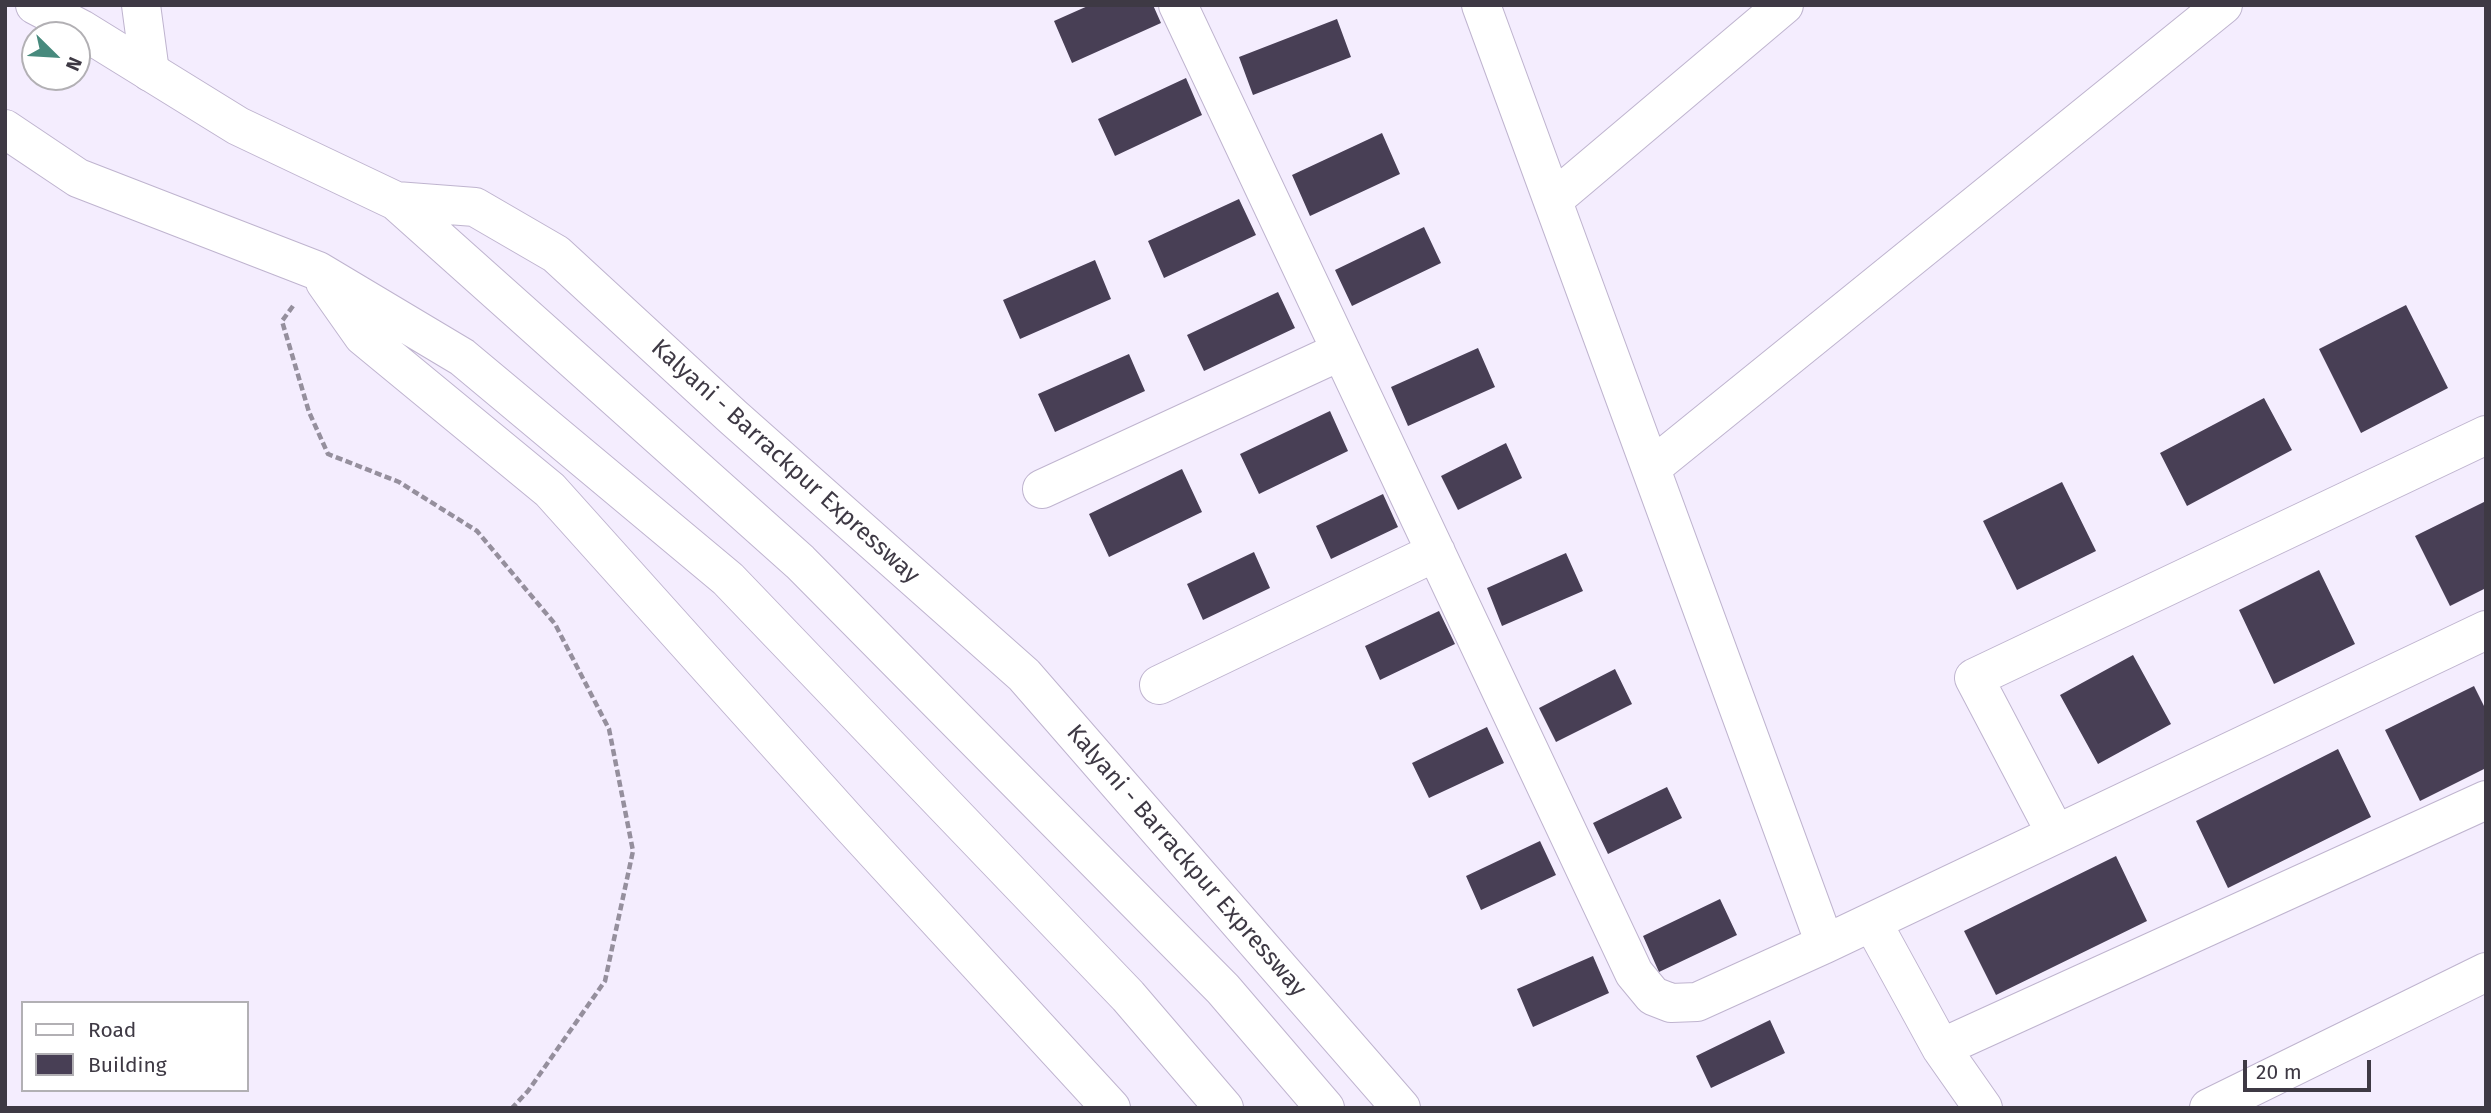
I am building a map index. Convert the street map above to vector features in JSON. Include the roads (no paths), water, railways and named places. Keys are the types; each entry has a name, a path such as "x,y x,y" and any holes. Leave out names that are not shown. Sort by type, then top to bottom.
{"main road":[{"path":"141,5 150,72"},
{"path":"1178,5 1634,973 1653,996 1671,1003 1697,1002 1872,922 2486,630"},
{"path":"1481,5 1825,944"},
{"path":"1553,200 1784,5"},
{"path":"1651,468 2223,5"},
{"name":"Kalyani - Barrackpur Expressway","path":"58,9 150,72 238,126 396,201 475,207 556,254 764,445 1024,676 1401,1108"},
{"path":"5,128 78,178 318,271 462,358 728,579 1128,996 1224,1108"},
{"path":"396,201 800,562 1223,989 1325,1108"},
{"path":"318,271 363,336 550,490 839,813 1111,1108"},
{"path":"1042,489 1341,351"},
{"path":"2056,834 1974,678 2486,435"},
{"path":"1159,685 1436,552"},
{"path":"1941,1048 2486,800"},
{"path":"1872,922 1941,1048 1983,1108"},
{"path":"2208,1108 2486,972"}]}
